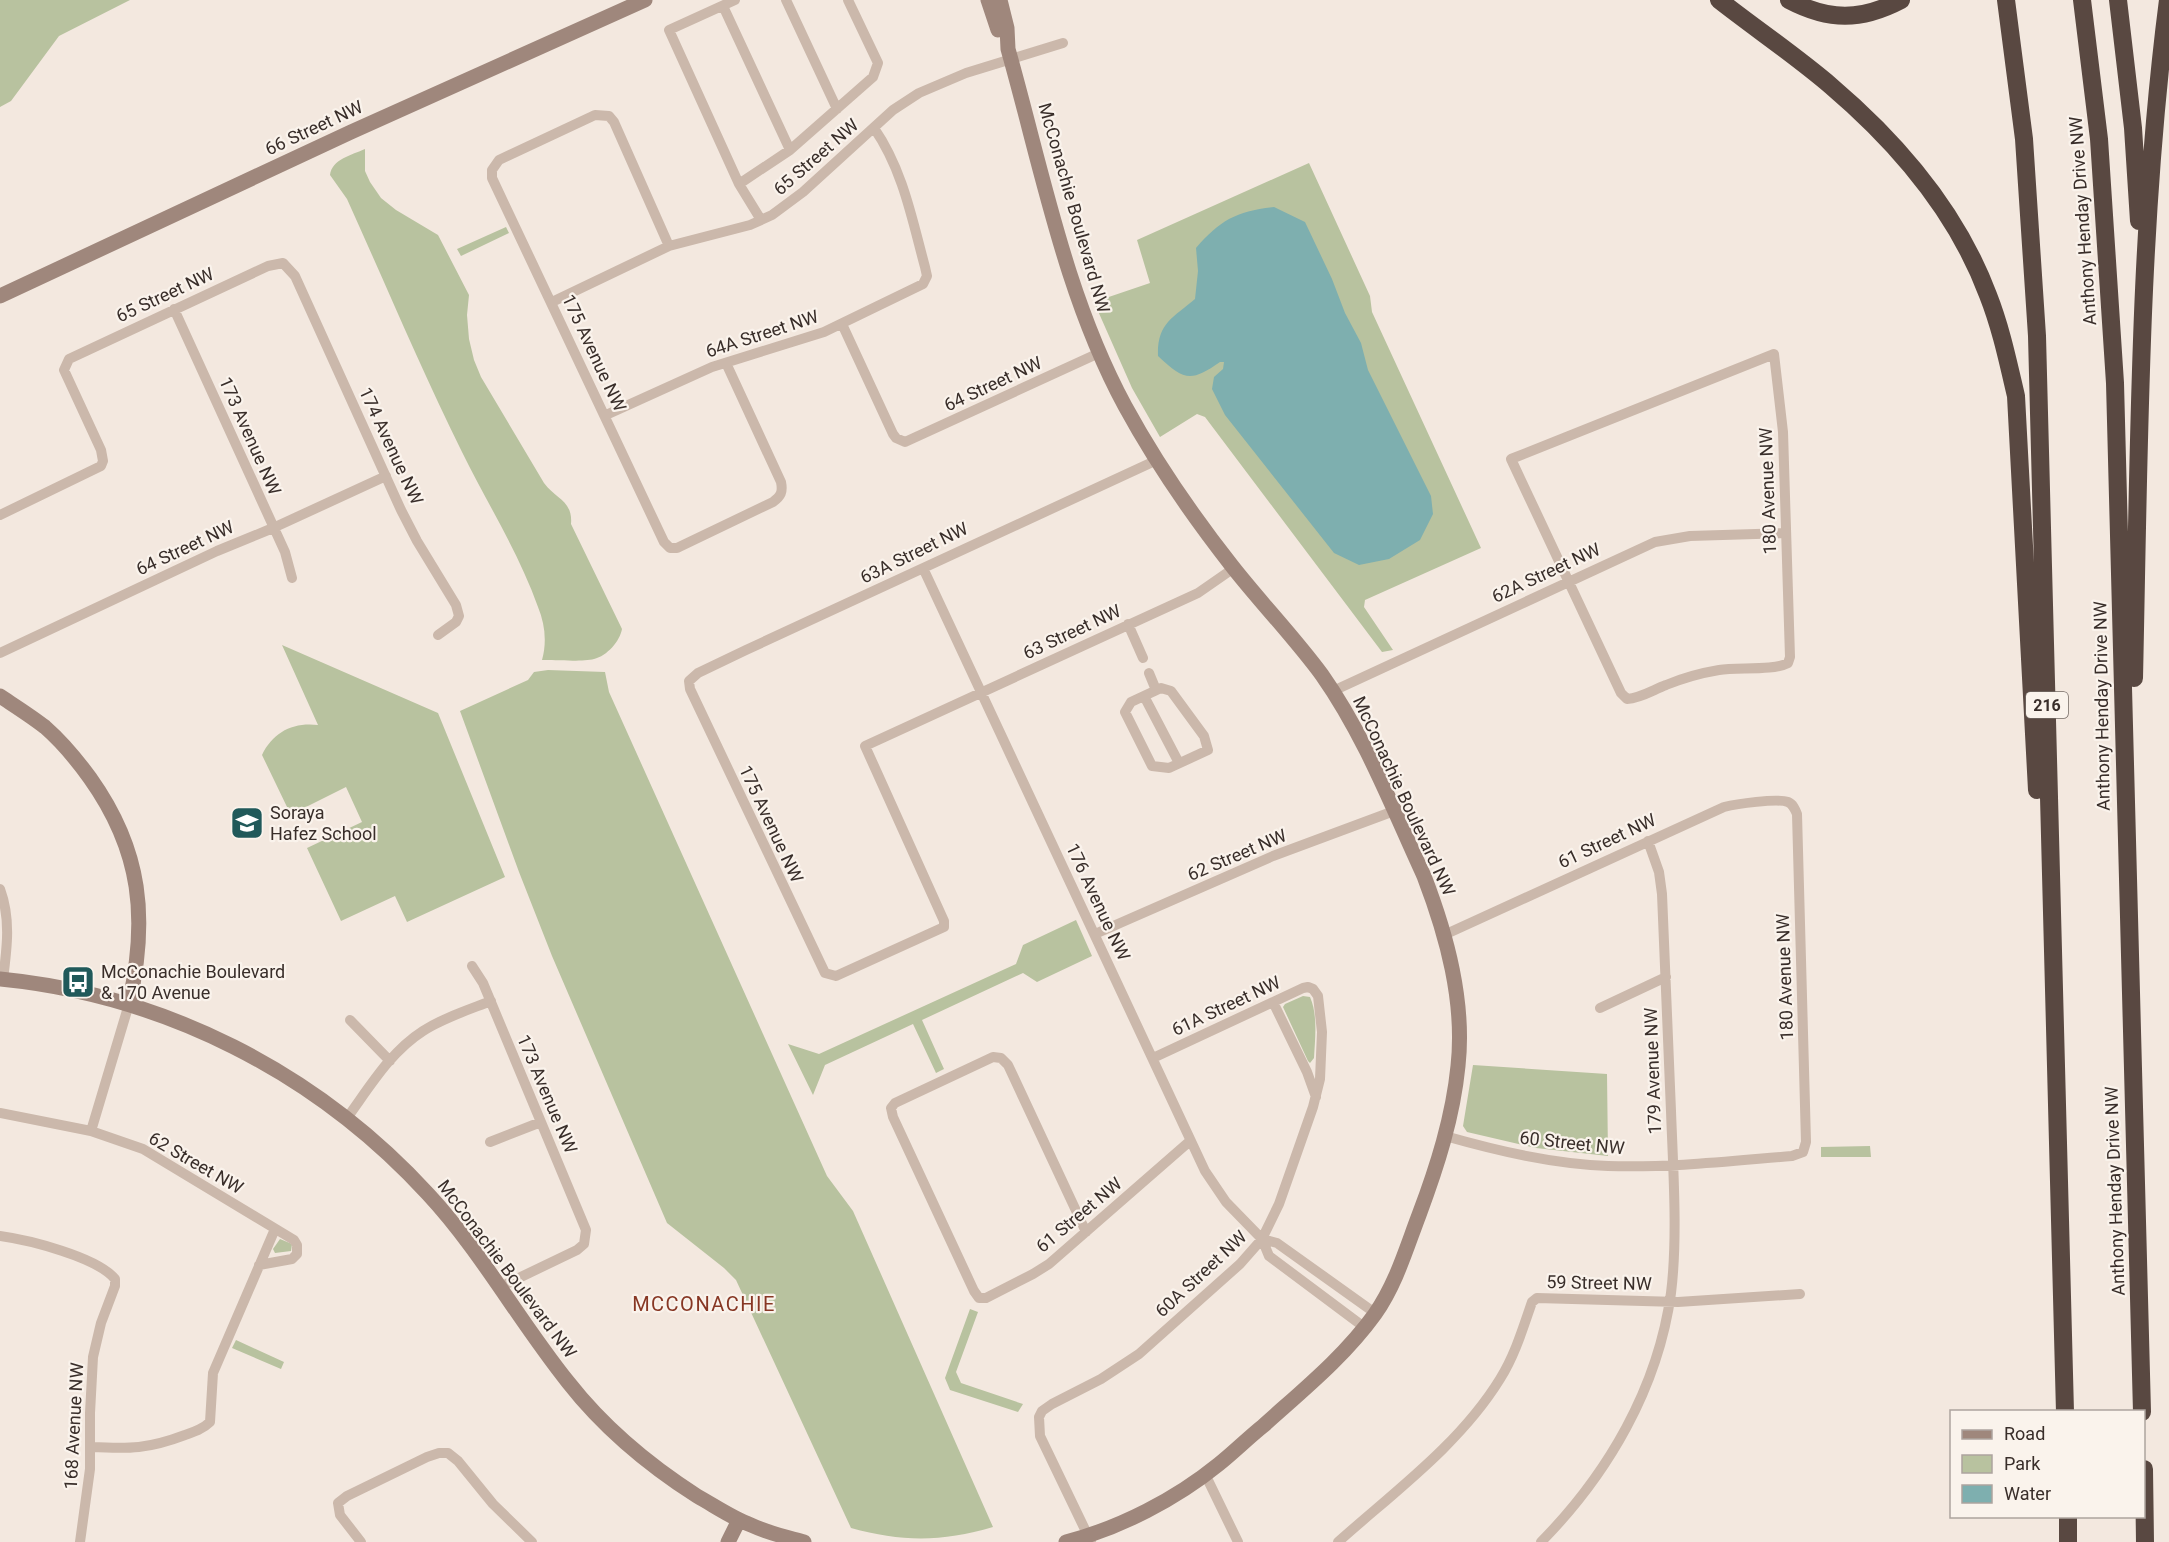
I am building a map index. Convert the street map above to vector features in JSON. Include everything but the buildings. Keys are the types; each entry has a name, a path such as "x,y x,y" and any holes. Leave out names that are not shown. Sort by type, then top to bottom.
{"highway":[{"path":"1719,0 1829,84 1885,135 1914,168 1964,242 1988,294 2003,340 2016,396 2039,839 2051,893"},
{"path":"1731,0 1763,34"},
{"path":"1789,0 1828,15 1849,17 1872,12 1902,0"},
{"name":"216","path":"2006,0 2024,139 2037,336 2065,1410"},
{"name":"Anthony Henday Drive NW","path":"2082,0 2099,139 2112,308 2142,1410"},
{"path":"2118,0 2133,128 2144,291"},
{"path":"2125,791 2132,738 2144,291 2158,92 2168,0"},
{"path":"2068,1518 2068,1542"},
{"path":"2145,1518 2145,1542"}],"street":[{"name":"66 Street NW","path":"0,296 351,132 645,0"},
{"path":"735,0 669,30 739,184 761,220"},
{"path":"786,0 837,109"},
{"path":"739,184 790,150 873,77 878,63 848,0"},
{"name":"McConachie Boulevard NW","path":"988,0 1010,54"},
{"name":"McConachie Boulevard NW","path":"1000,0 1010,54 1072,279 1099,353 1124,403 1157,460 1194,517 1302,650 1333,691 1349,717 1424,876 1444,935 1453,974 1459,1036 1455,1092 1445,1136 1406,1251 1390,1290 1364,1328 1336,1360 1218,1465 1161,1503 1090,1539 1066,1542"},
{"path":"723,6 790,150"},
{"name":"65 Street NW","path":"552,302 669,246 761,220 798,197 893,110 927,89 1010,54 1063,42"},
{"name":"175 Avenue NW","path":"669,246 609,116 595,115 499,160 492,170 492,178 606,415 664,542 670,548 677,548 773,502 780,496 782,490 781,482 726,363"},
{"name":"64A Street NW","path":"606,415 675,383 726,363 801,340 842,324 919,288 926,280 926,267 903,183 892,157 874,128"},
{"name":"65 Street NW","path":"0,515 97,470 103,461 101,450 66,378 65,364 75,354 268,266 283,263"},
{"name":"174 Avenue NW","path":"283,263 295,276 417,541 456,605 459,616 456,622 438,635"},
{"name":"173 Avenue NW","path":"174,309 285,552 292,578"},
{"name":"64 Street NW","path":"842,324 893,434 900,441 911,440 1099,353"},
{"name":"180 Avenue NW","path":"1774,354 1784,432 1785,533 1790,657 1788,663 1775,667 1746,667 1705,673 1668,684 1635,698 1626,699 1621,693 1510,459 1774,354"},
{"name":"63A Street NW","path":"689,681 698,673 1157,460"},
{"name":"64 Street NW","path":"0,653 218,550 386,477"},
{"name":"62A Street NW","path":"1333,691 1635,550 1668,539 1690,536 1785,533"},
{"name":"176 Avenue NW","path":"923,568 1205,1171 1217,1190 1262,1239 1269,1256 1364,1328"},
{"name":"63 Street NW","path":"887,952 944,927 944,921 865,746 1198,593 1234,568"},
{"path":"1128,624 1143,658"},
{"path":"1149,673 1156,690"},
{"name":"175 Avenue NW","path":"689,681 690,689 825,973 836,976 887,952"},
{"path":"1163,688 1171,692 1204,736 1208,750 1169,768 1152,766 1125,712 1131,702 1156,690 1163,688"},
{"path":"0,696 45,728 73,756 98,790 118,826 134,870 140,921 138,958 129,1004 91,1131"},
{"path":"1144,696 1179,763"},
{"name":"61 Street NW","path":"1444,935 1724,807 1753,803 1790,803"},
{"name":"180 Avenue NW","path":"1790,803 1797,814 1806,1142 1803,1152"},
{"name":"62 Street NW","path":"1095,934 1273,856 1394,811"},
{"name":"179 Avenue NW","path":"1541,1542 1594,1481 1613,1453 1642,1398 1669,1301 1674,1232 1666,977 1659,872 1648,841"},
{"path":"0,889 4,899 8,932 1,979"},
{"name":"173 Avenue NW","path":"472,966 491,1001 584,1225 586,1238 584,1244 577,1250 500,1287"},
{"path":"1599,1008 1666,977"},
{"name":"McConachie Boulevard NW","path":"1,979 76,990 129,1004 190,1026 240,1049 296,1082 347,1118 428,1194 500,1287 566,1380 616,1436 681,1485 738,1520 804,1542"},
{"name":"61A Street NW","path":"1152,1058 1303,988 1313,989"},
{"name":"60A Street NW","path":"1090,1539 1040,1436 1039,1420 1042,1411 1101,1379 1139,1354 1245,1259 1262,1239 1279,1203 1316,1098 1320,1079 1322,1032 1318,996 1313,989"},
{"path":"347,1118 390,1061 412,1039 451,1017 491,1001"},
{"path":"1273,1002 1307,1072 1316,1098"},
{"path":"350,1020 390,1061"},
{"name":"61 Street NW","path":"1086,1232 1008,1065 1001,1058 993,1057 895,1103 891,1108 893,1117 979,1298 986,1298 1049,1264 1086,1232 1190,1141"},
{"name":"62 Street NW","path":"0,1113 91,1131 143,1149 275,1229 297,1245 297,1254 292,1259 259,1265"},
{"path":"490,1142 541,1122"},
{"name":"60 Street NW","path":"1445,1136 1484,1147 1570,1163 1607,1166 1673,1166 1792,1156 1803,1152"},
{"path":"91,1447 139,1449 201,1429 210,1422 213,1373 275,1229"},
{"name":"168 Avenue NW","path":"0,1236 48,1248 93,1263 104,1268 115,1279 116,1286 101,1323 93,1357 88,1491 80,1542"},
{"name":"176 Avenue NW","path":"1262,1239 1277,1243 1375,1313"},
{"name":"59 Street NW","path":"1338,1542 1434,1456 1483,1404 1501,1377 1518,1342 1532,1302 1537,1298 1669,1301 1800,1294"},
{"path":"361,1542 340,1515 338,1503 347,1496 439,1453 448,1453 458,1461 493,1504 532,1542"},
{"path":"1205,1474 1238,1542"},
{"path":"728,1542 738,1520"}],"green space":[{"path":"0,0 130,0 59,36 11,101 0,107"},
{"path":"365,149 365,171 381,198 396,210 438,235 469,295 467,315 469,339 481,377 544,483 569,510 571,524 622,629 619,638 604,655 583,660 542,660 545,640 544,626 530,587 447,421 347,199 330,175 334,165 339,161"},
{"path":"1309,163 1370,296 1372,312 1481,548 1365,600 1364,607 1393,650 1382,652 1205,417 1197,414 1160,437 1132,388 1094,302 1150,283 1137,240"},
{"path":"506,227 509,233 461,256 457,249"},
{"path":"282,645 438,713 505,877 407,922 395,896 341,921 307,848 362,822 346,787 294,813 288,809 262,755 272,740 285,730 300,725 318,725"},
{"path":"548,670 605,672 609,692 827,1176 853,1211 993,1527 939,1538 905,1538 851,1528 736,1280 667,1223 552,956 460,711 528,680 534,672"},
{"path":"1076,920 1092,956 1037,982 1023,973 922,1020 944,1069 936,1073 913,1024 825,1065 813,1095 788,1044 819,1054 1016,964 1023,945"},
{"path":"1303,996 1310,997 1315,1019 1314,1058 1310,1063 1283,1007"},
{"path":"1473,1065 1607,1074 1608,1156 1536,1148 1467,1132 1463,1126"},
{"path":"1870,1146 1871,1157 1821,1157 1821,1147"},
{"path":"280,1239 292,1244 291,1251 275,1253 273,1249"},
{"path":"970,1309 978,1312 956,1372 961,1383 1023,1404 1018,1412 950,1390 945,1378"},
{"path":"236,1340 284,1362 281,1369 232,1348"}],"water":[{"path":"1274,207 1305,222 1345,313 1361,343 1368,370 1431,496 1433,514 1420,540 1389,559 1359,565 1334,553 1225,415 1212,389 1214,377 1223,369 1224,362 1194,376 1188,376 1174,370 1158,356 1158,345 1163,328 1195,299 1198,271 1196,248 1213,230 1239,214"}],"place":[{"name":"Soraya Hafez School","path":"247,823"},
{"name":"McConachie Boulevard & 170 Avenue","path":"78,982"}],"district":[{"name":"MCCONACHIE","path":"704,1304"}]}
